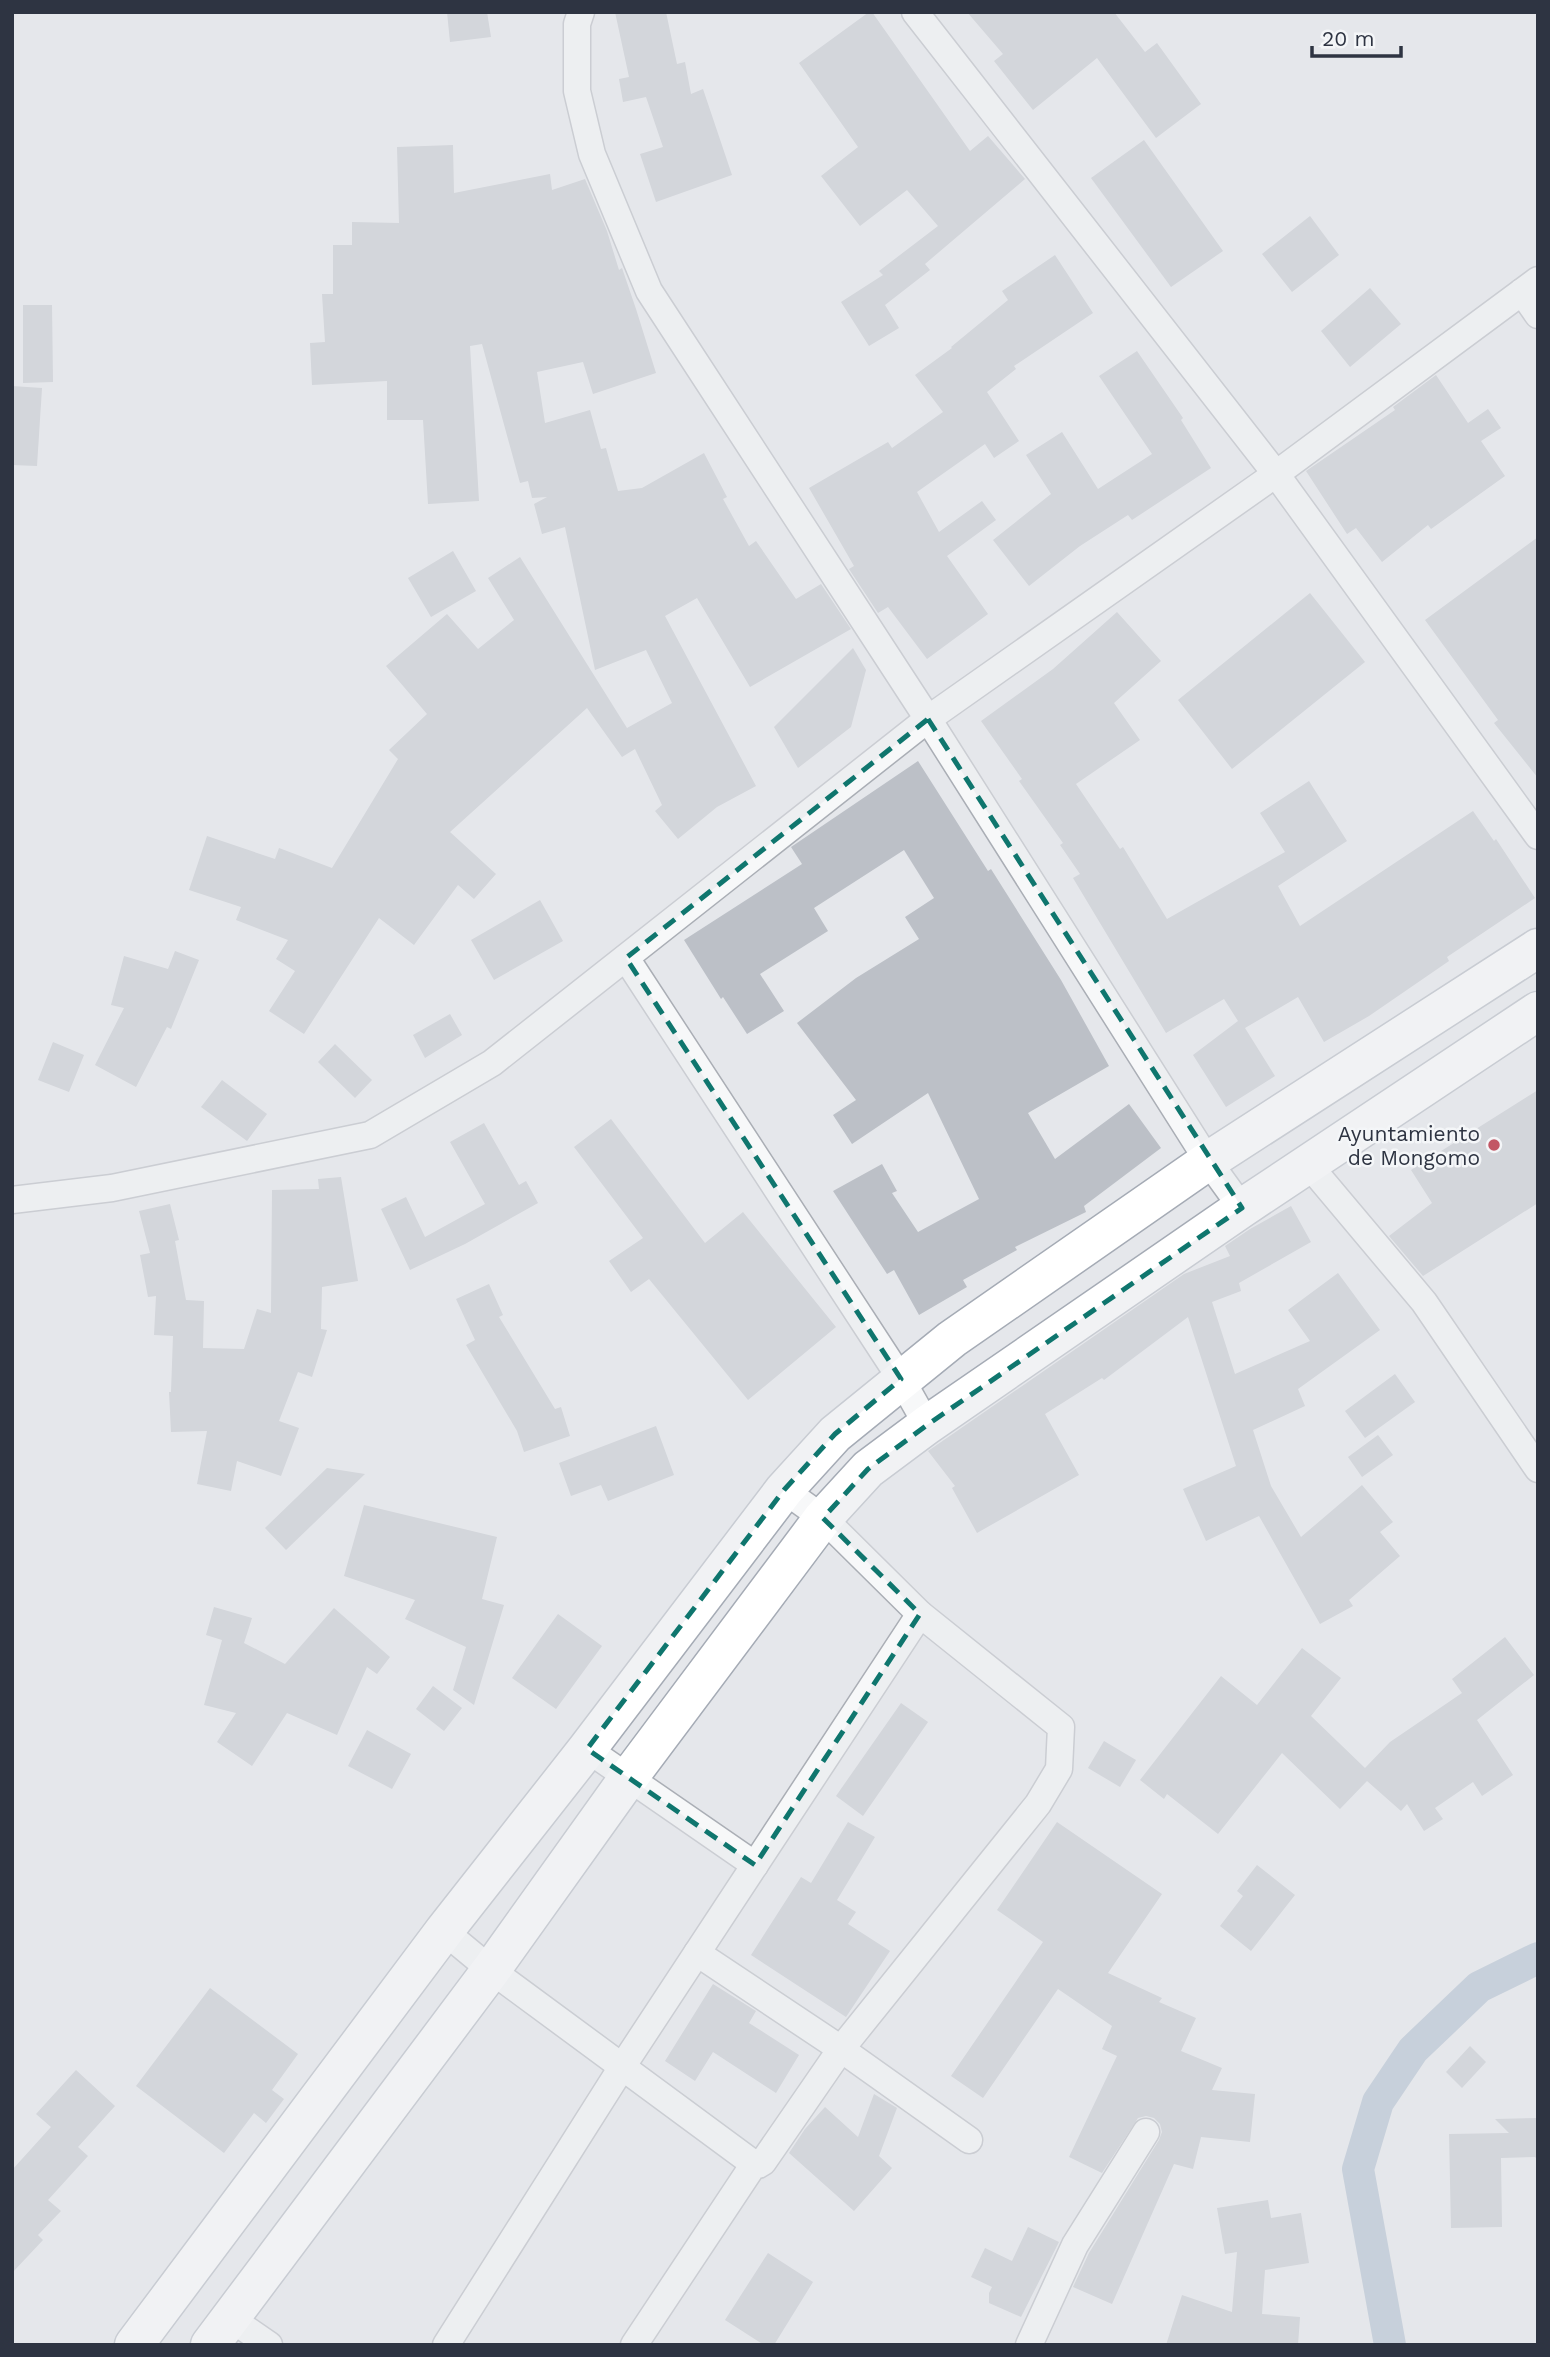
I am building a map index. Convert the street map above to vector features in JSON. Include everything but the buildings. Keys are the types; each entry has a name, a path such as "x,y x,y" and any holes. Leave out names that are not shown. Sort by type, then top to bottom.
{"main road":[{"path":"134,2345 444,1931 587,1749 784,1490 835,1434 952,1339 1208,1161 1538,948"},
{"path":"220,2331 491,1970 629,1777 823,1518 868,1469 928,1424 1242,1208 1538,1011"}],"street":[{"path":"581,12 577,24 577,91 592,154 649,291 928,719 1208,1161 1242,1208"},
{"path":"915,12 1276,474 1538,836"},
{"path":"12,1200 112,1188 370,1135 492,1063 928,719 1276,474 1530,286 1538,315"},
{"path":"625,958 928,1424"},
{"path":"1308,1164 1424,1302 1538,1469"},
{"path":"444,1931 491,1970 754,2164 763,2162 841,2049 1038,1804 1059,1769 1062,1727 920,1614 823,1518 784,1490"},
{"path":"446,2345 622,2067 920,1614"},
{"path":"587,1749 755,1865"},
{"path":"697,1952 970,2140"},
{"path":"1029,2345 1075,2245 1146,2132"},
{"path":"634,2345 754,2164"},
{"path":"220,2331 269,2345"}],"highlighted area":[{"path":"928,719 1242,1208 927,1425 868,1469 823,1518 920,1614 755,1865 587,1749 784,1490 835,1434 901,1379 626,958"}],"waterway":[{"path":"1390,2345 1358,2169 1378,2102 1413,2050 1479,1987 1538,1958"}],"place":[{"name":"Ayuntamiento de Mongomo","path":"1494,1145"}]}
